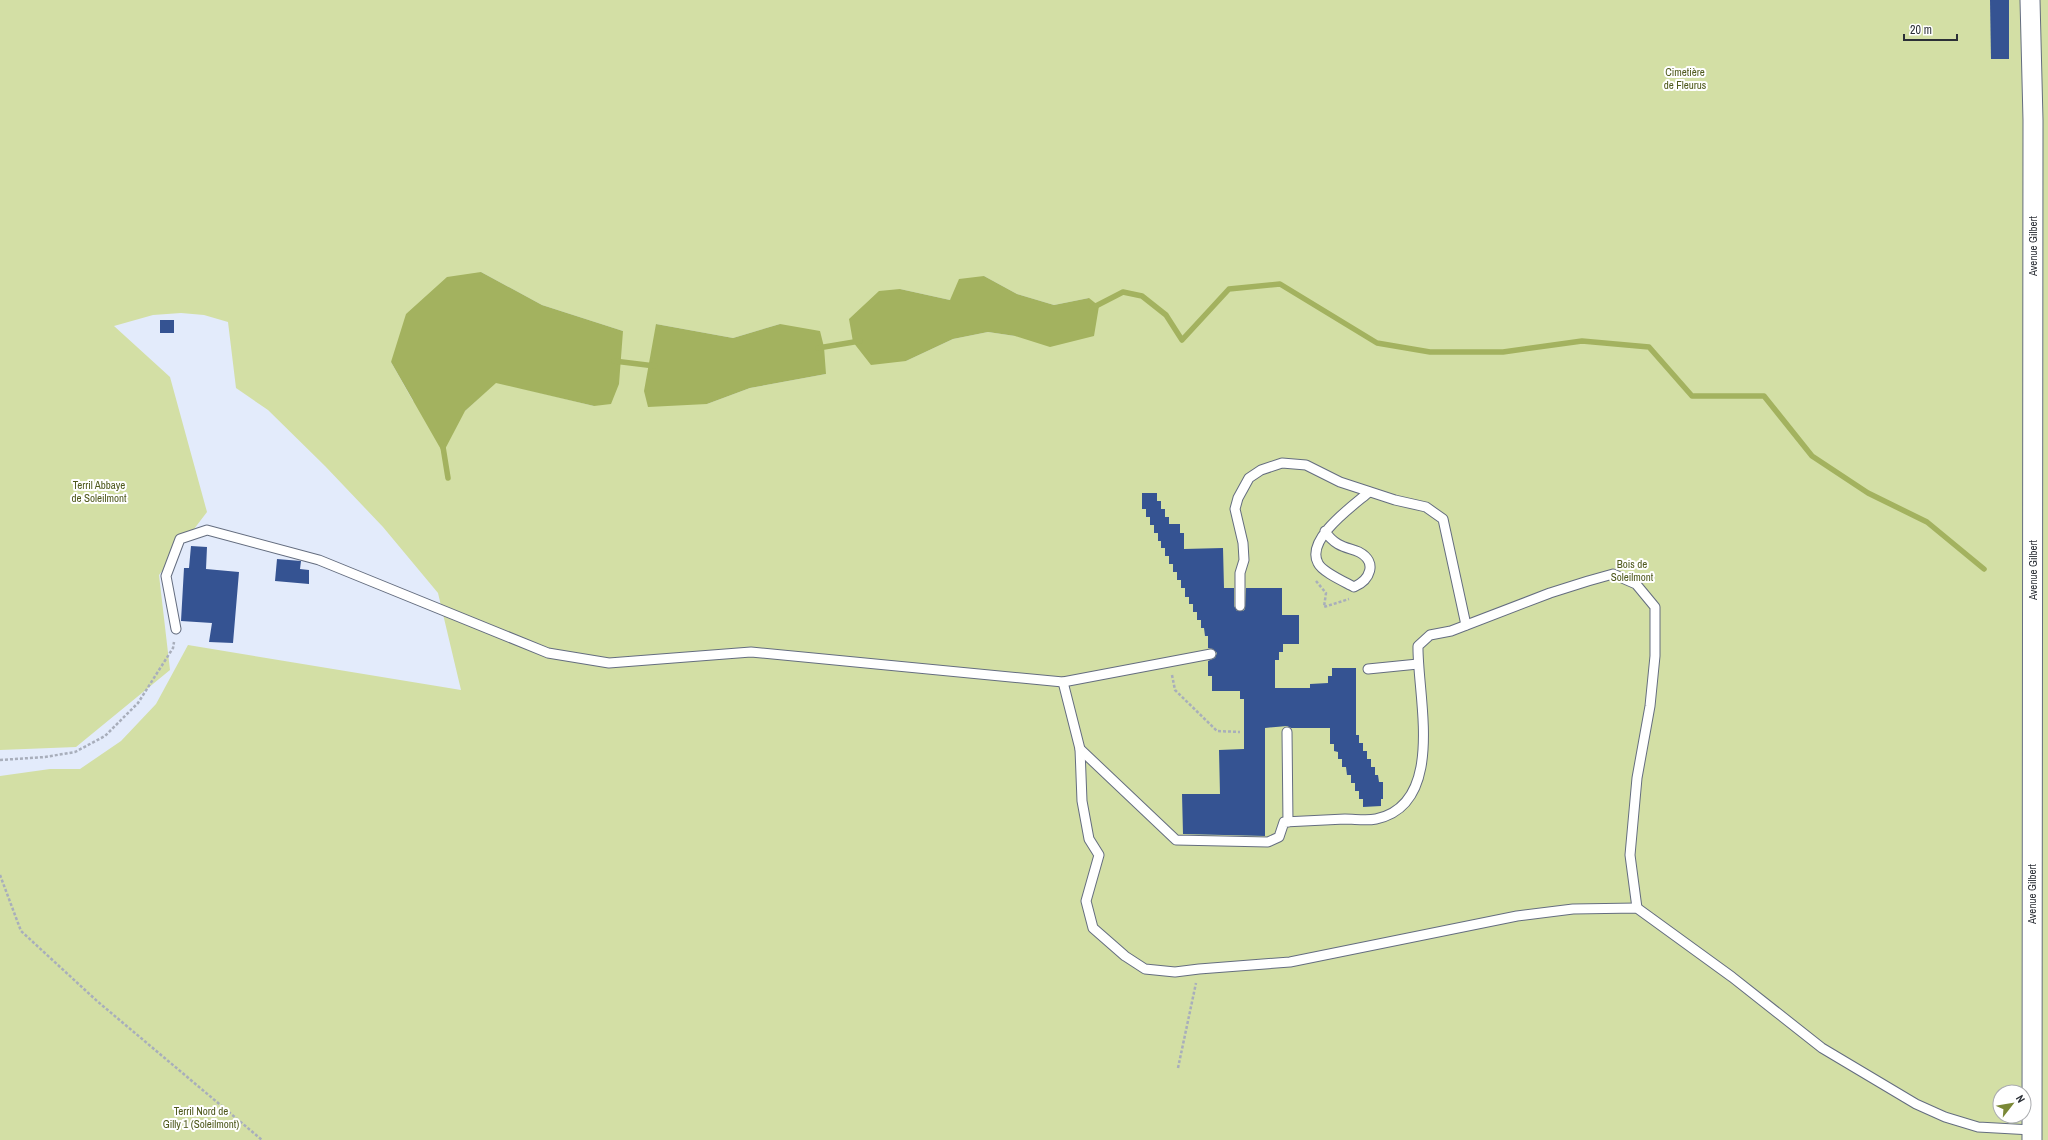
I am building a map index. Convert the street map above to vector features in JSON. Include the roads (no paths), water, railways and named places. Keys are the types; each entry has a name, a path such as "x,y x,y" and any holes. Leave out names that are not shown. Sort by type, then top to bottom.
{"street":[{"name":"Avenue Gilbert","path":"2030,0 2033,120 2032,1135"}],"lane":[{"path":"1240,606 1240,573 1244,560 1243,543 1235,509 1238,498 1249,478 1261,470 1282,463 1306,465 1340,482 1369,492 1426,507 1443,519 1466,625"},
{"path":"1325,531 1338,544 1360,552 1366,557 1370,567 1369,576 1363,583 1354,587 1321,568 1317,562 1318,544 1325,531 1369,492"},
{"path":"176,628 166,576 180,539 207,530 319,560 548,652 609,662 751,652 1063,682 1211,654"},
{"path":"1080,749 1176,840 1268,842 1279,837 1284,822 1375,819 1391,813 1412,793 1417,782 1422,760 1424,733 1418,664 1418,646 1430,635 1466,625 1550,593 1613,574 1636,584 1655,607 1654,656 1650,706 1637,778 1630,855 1637,908"},
{"path":"1368,669 1418,664"},
{"path":"1063,682 1080,749 1082,801 1089,839 1099,855 1086,901 1093,928 1125,956 1145,969 1175,972 1290,962 1517,916 1573,909 1637,908 1732,977 1822,1048 1916,1104 1945,1117 1978,1127 2032,1135"},
{"path":"1287,732 1288,822"}],"waterway":[{"path":"1092,308 1123,292 1142,296 1166,315 1182,340 1229,289 1280,284 1377,343 1430,352 1503,352 1582,341 1649,347 1692,396 1764,396 1812,456 1868,493 1927,522 1984,569"},
{"path":"818,348 860,341"},
{"path":"614,361 655,366"},
{"path":"443,447 448,478"}],"park label":[{"name":"Cimetière de Fleurus","path":"1685,78"},
{"name":"Terril Abbaye de Soleilmont","path":"99,491"},
{"name":"Bois de Soleilmont","path":"1632,570"},
{"name":"Terril Nord de Gilly 1 (Soleilmont)","path":"201,1117"}]}
